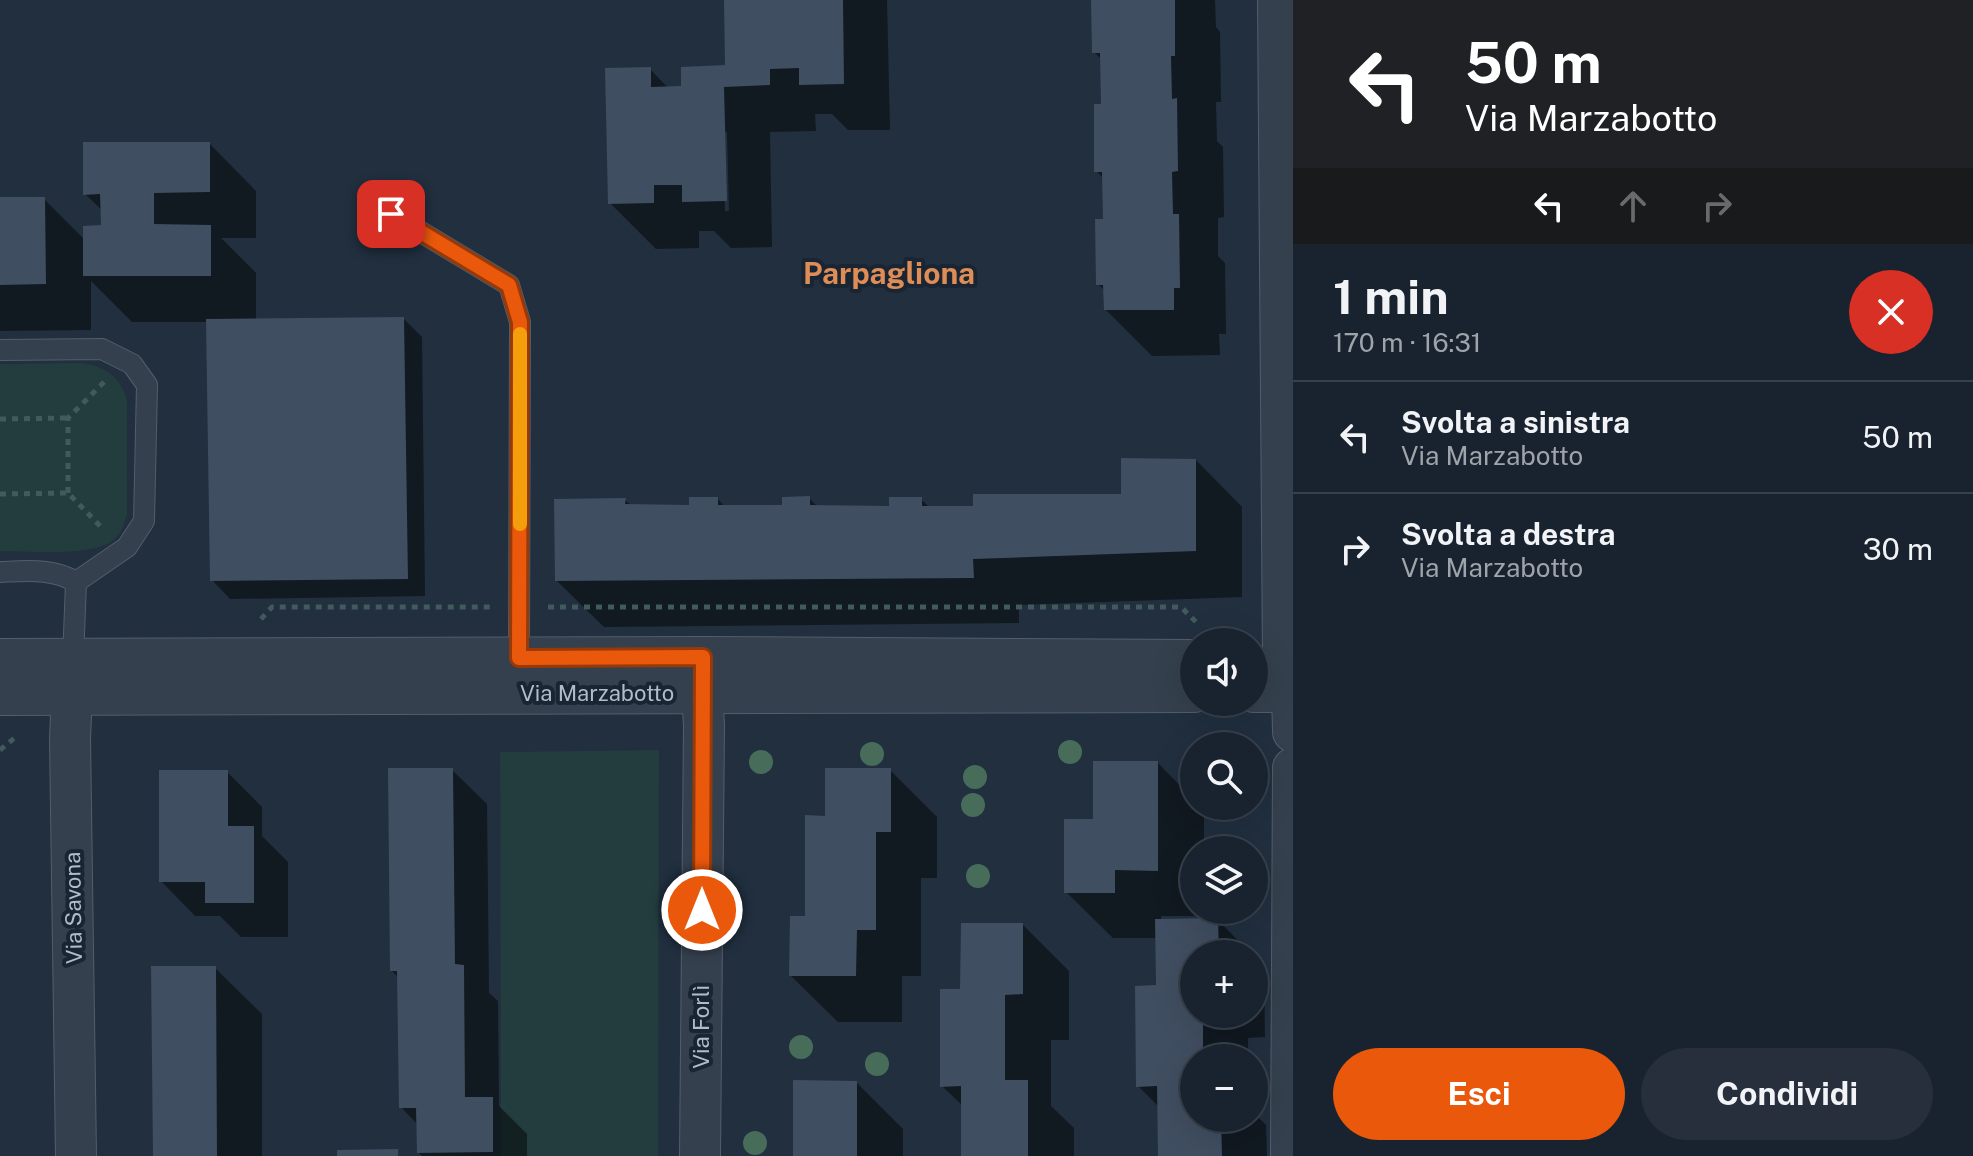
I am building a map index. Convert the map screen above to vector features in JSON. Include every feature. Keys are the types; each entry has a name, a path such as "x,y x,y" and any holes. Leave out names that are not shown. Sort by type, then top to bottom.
{"street":[{"path":"1278,0 1283,666 1293,732"},
{"name":"Via Marzabotto","path":"0,695 72,677 519,658 702,675 1180,642"},
{"name":"Via Marzabotto","path":"0,659 72,677 702,675 1180,692"},
{"path":"1268,679 1283,666"},
{"name":"Via Forlì","path":"700,1156 702,675"},
{"name":"Via Savona","path":"72,677 70,739 76,1156"},
{"path":"1291,1156 1293,768"}],"lane":[{"name":"Via Marzabotto","path":"391,214 509,285 520,322 519,658"},
{"path":"0,350 102,349 132,364 147,385 144,521 124,550 76,582"},
{"path":"0,572 42,571 63,574 76,582"},
{"path":"72,677 76,582"}],"path":[{"path":"124,550 68,493 68,418 127,362"},
{"path":"0,419 68,418"},
{"path":"0,494 68,493"},
{"path":"551,607 1181,607 1195,628"}],"green space":[{"path":"84,363 112,375 121,385 127,400 127,514 122,529 112,541 89,549 0,551 0,364"},
{"path":"659,750 658,1156 501,1156 500,752"}],"building":[{"path":"724,0 843,0 844,84 799,85 799,68 770,69 770,85 724,87 727,201 682,202 682,185 654,185 654,203 608,204 605,68 651,67 651,87 681,86 681,67 725,65"},
{"path":"1091,0 1175,0 1175,56 1171,56 1172,99 1177,98 1178,171 1172,172 1173,214 1179,214 1180,288 1174,288 1174,310 1104,310 1103,285 1096,285 1095,219 1103,219 1102,172 1094,172 1094,104 1101,104 1100,53 1092,53"},
{"path":"83,142 210,142 210,192 154,193 154,224 211,225 211,276 83,276 83,226 101,225 100,194 83,195"},
{"path":"0,197 45,197 46,284 0,285"},
{"path":"404,317 408,579 210,581 206,319"},
{"path":"1121,458 1196,459 1196,551 973,559 974,578 555,581 554,499 626,498 625,504 689,505 689,497 718,497 718,505 782,505 782,497 810,496 810,505 889,506 889,497 922,497 922,506 973,506 973,494 1121,494"},
{"path":"1093,761 1158,761 1158,871 1115,870 1115,893 1064,893 1064,819 1093,819"},
{"path":"388,768 453,768 455,964 464,965 465,1097 493,1097 493,1152 417,1153 416,1108 399,1108 397,971 390,971"},
{"path":"825,768 891,768 891,832 876,832 876,930 857,930 856,976 789,976 790,916 805,916 805,815 825,816"},
{"path":"159,770 228,770 228,826 254,826 254,903 205,903 205,882 159,882"},
{"path":"1155,919 1180,919 1180,924 1218,924 1219,940 1180,940 1180,1028 1203,1028 1203,1044 1180,1044 1180,1132 1221,1132 1222,1156 1158,1156 1157,1086 1136,1087 1135,986 1156,985"},
{"path":"961,923 1023,923 1023,994 1005,995 1005,1080 1028,1080 1028,1156 961,1156 961,1086 940,1087 940,989 960,989"},
{"path":"151,966 216,966 217,1156 153,1156"},
{"path":"793,1080 857,1081 857,1156 793,1156"},
{"path":"398,1149 398,1156 337,1156 337,1150"}],"slow traffic":[{"path":"520,334 520,524"}],"district":[{"name":"Parpagliona","path":"889,273"}],"route":[{"path":"391,214 509,285 520,322 519,658 703,657 702,910"}]}
